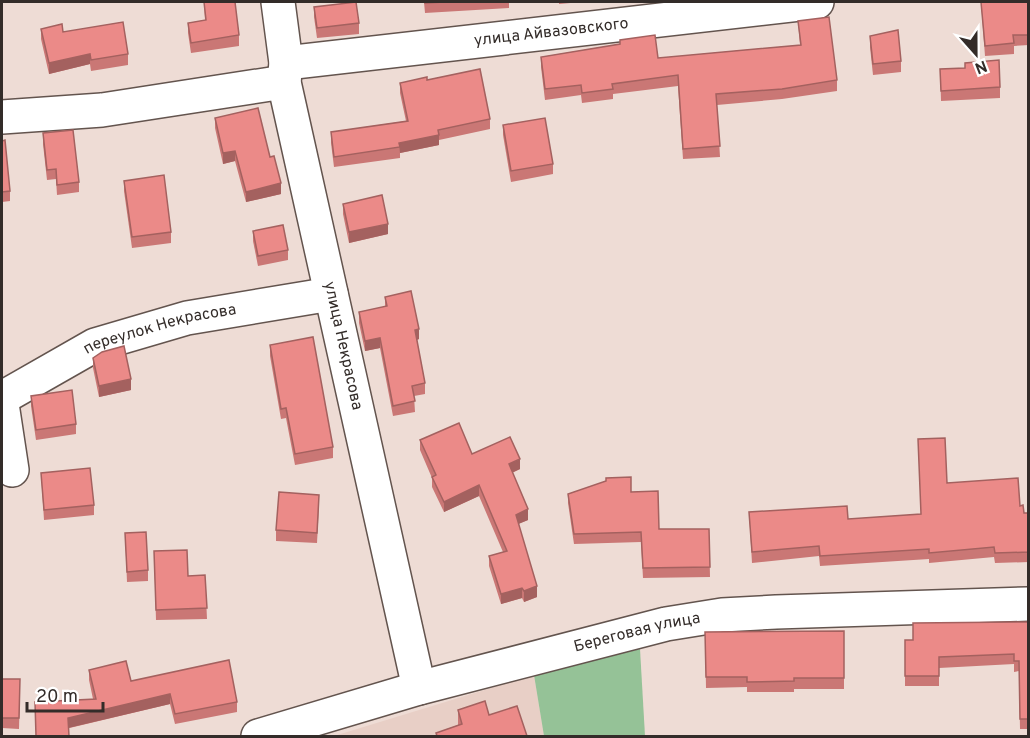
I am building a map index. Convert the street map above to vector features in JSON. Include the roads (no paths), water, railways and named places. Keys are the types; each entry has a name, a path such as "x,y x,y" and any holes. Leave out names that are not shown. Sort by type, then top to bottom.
{"street":[{"name":"улица Некрасова","path":"278,2 285,72 420,688"},
{"name":"улица Айвазовского","path":"2,117 102,110 285,72 817,2"},
{"name":"переулок Некрасова","path":"2,398 95,345 187,318 332,294"},
{"path":"2,404 12,470"},
{"name":"Береговая улица","path":"258,736 420,688 666,624 722,615 1029,604"}]}
